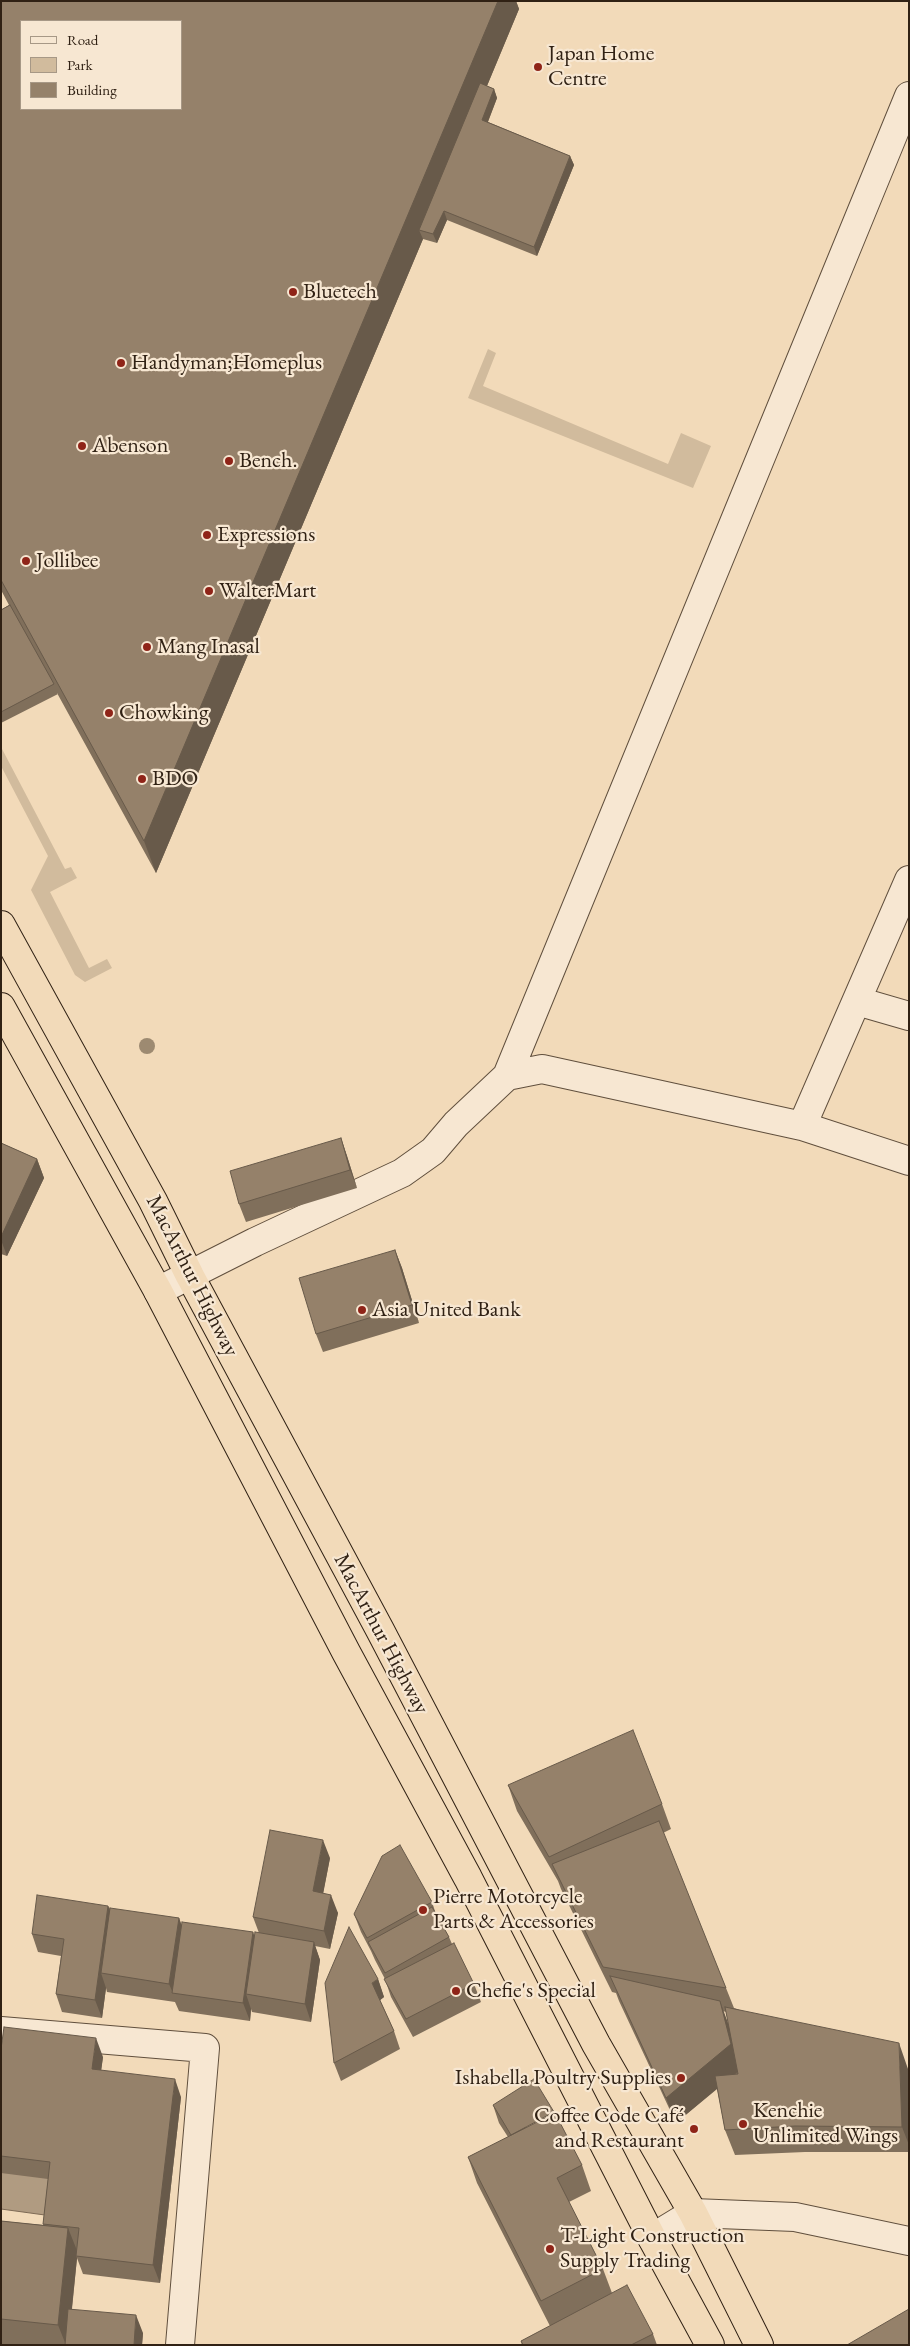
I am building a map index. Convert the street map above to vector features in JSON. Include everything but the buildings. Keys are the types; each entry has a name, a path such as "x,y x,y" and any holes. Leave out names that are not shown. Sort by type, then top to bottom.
{"highway":[{"name":"MacArthur Highway","path":"1,925 153,1201 190,1276 358,1588 596,2044 693,2213 759,2345"},
{"name":"MacArthur Highway","path":"1,1006 158,1291 337,1635 468,1878 652,2238 710,2345"}],"street":[{"path":"158,1291 402,1173 433,1151 456,1124 508,1076 909,96"},
{"path":"802,1126 909,880"},
{"path":"857,1001 909,1016"},
{"path":"508,1076 542,1069 802,1126 909,1161"},
{"path":"1,2032 206,2048 180,2345"},
{"path":"652,2238 693,2213 795,2217 909,2241"}],"green space":[{"path":"488,349 496,353 483,386 668,464 681,433 711,446 693,488 468,398"},
{"path":"1,747 65,869 71,867 77,878 50,892 89,968 107,959 112,968 85,982 75,975 31,890 48,856 1,766"}],"shaded area":[{"path":"1,2169 57,2176 52,2216 1,2209"}],"place":[{"name":"Japan Home Centre","path":"538,67"},
{"name":"Bluetech","path":"293,292"},
{"name":"Handyman;Homeplus","path":"121,363"},
{"name":"Abenson","path":"82,446"},
{"name":"Bench.","path":"229,461"},
{"name":"Expressions","path":"207,535"},
{"name":"Jollibee","path":"26,561"},
{"name":"WalterMart","path":"209,591"},
{"name":"Mang Inasal","path":"147,647"},
{"name":"Chowking","path":"109,713"},
{"name":"BDO","path":"142,779"},
{"name":"Asia United Bank","path":"362,1310"},
{"name":"Pierre Motorcycle Parts & Accessories","path":"423,1910"},
{"name":"Chefie's Special","path":"456,1991"},
{"name":"Ishabella Poultry Supplies","path":"681,2078"},
{"name":"Kenchie Unlimited Wings","path":"743,2124"},
{"name":"Coffee Code Café and Restaurant","path":"694,2129"},
{"name":"T-Light Construction Supply Trading","path":"550,2249"}]}
